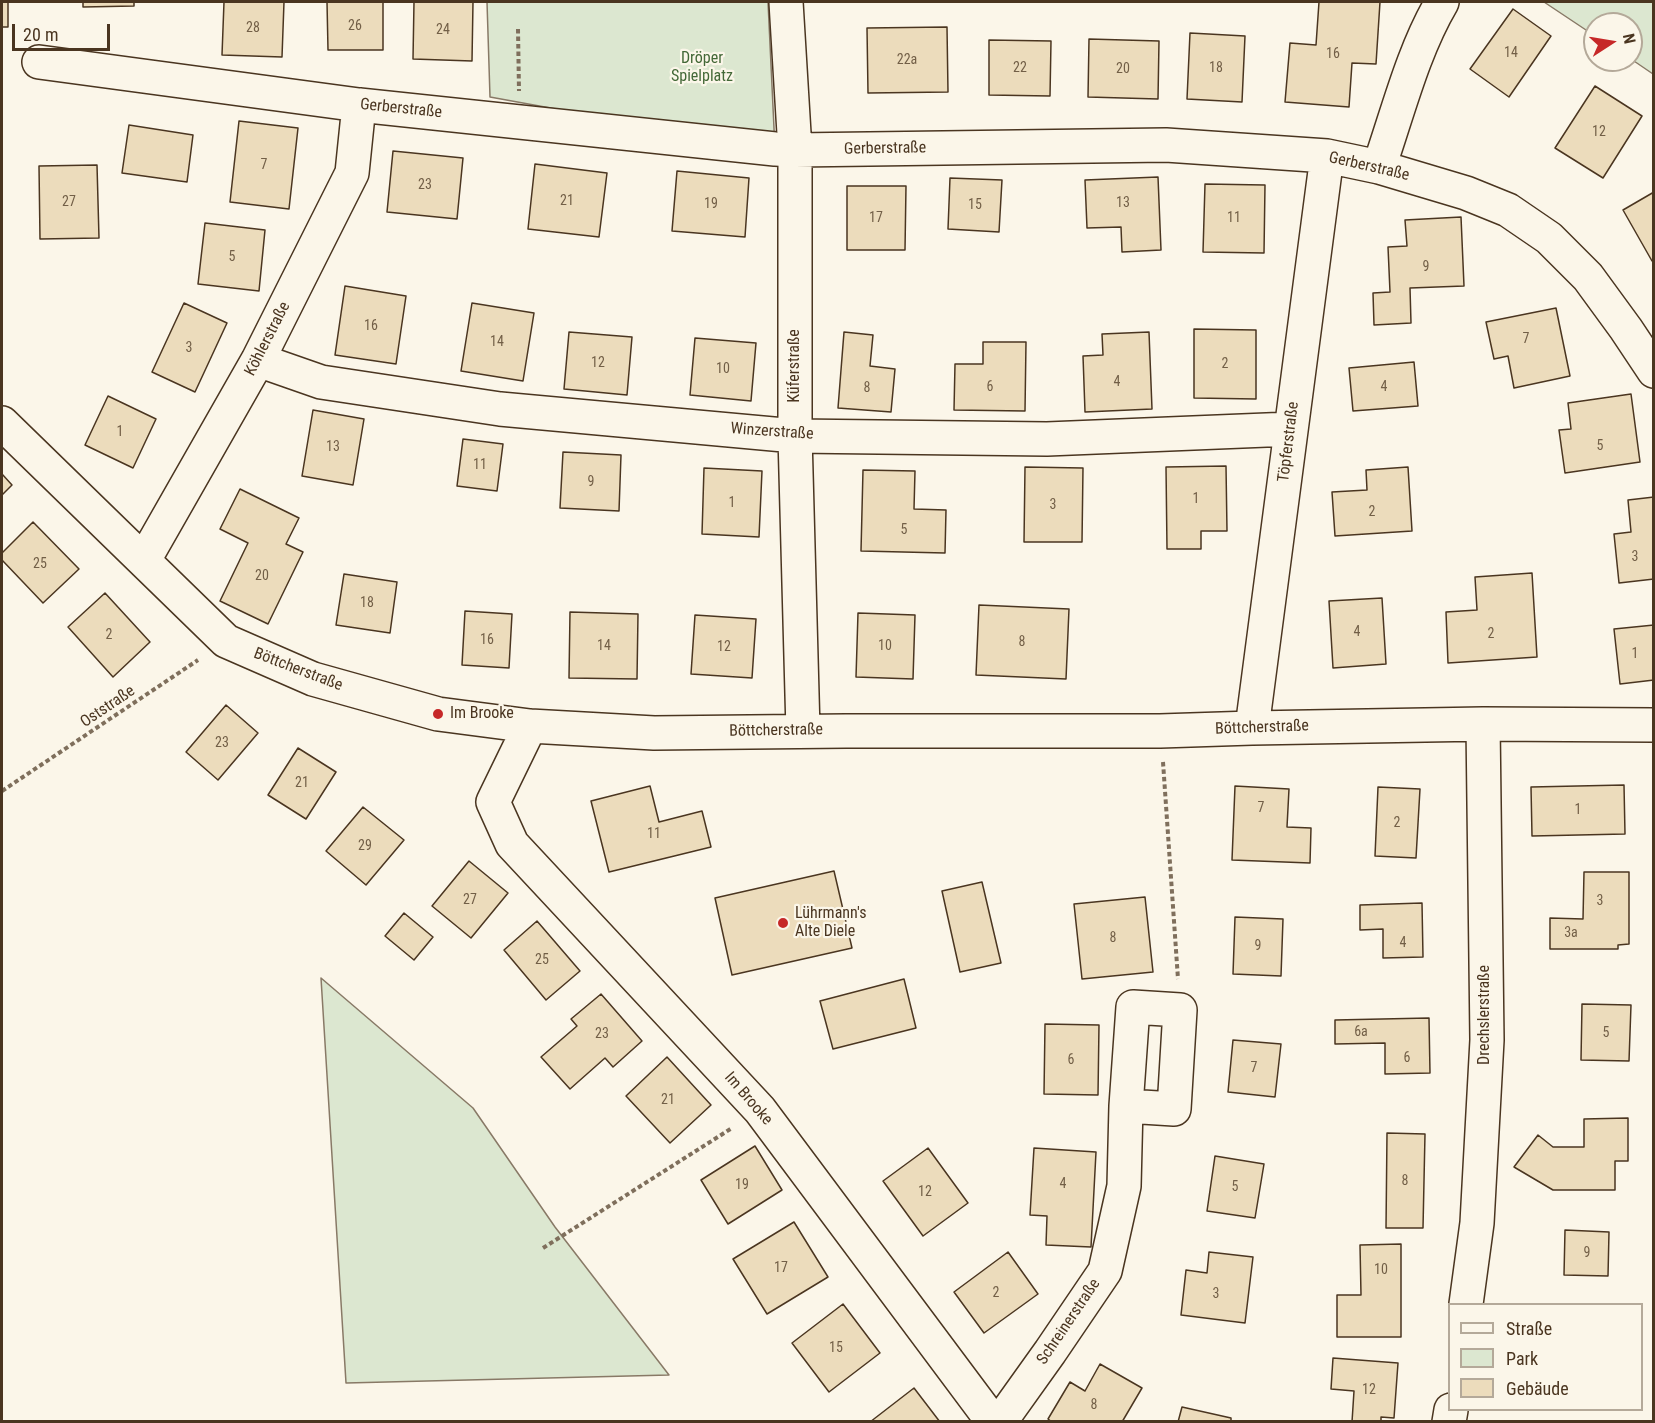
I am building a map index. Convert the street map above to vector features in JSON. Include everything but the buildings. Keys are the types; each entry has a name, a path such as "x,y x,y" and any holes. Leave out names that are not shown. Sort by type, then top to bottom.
{"street":[{"name":"Küferstraße","path":"786,2 795,150 795,436 802,731"},
{"path":"1379,167 1411,72 1442,2"},
{"name":"Gerberstraße","path":"39,62 359,105 795,150 1166,145 1327,156 1379,167 1466,193 1508,210 1549,238 1588,277 1653,371"},
{"name":"Köhlerstraße","path":"144,560 258,360 352,173 359,105"},
{"name":"Töpferstraße","path":"1252,728 1327,156"},
{"name":"Winzerstraße","path":"258,360 321,382 500,409 795,436 1047,439 1291,429"},
{"name":"Böttcherstraße","path":"2,423 226,641 313,679 438,714 530,726 654,733 1160,731 1483,724 1653,725"},
{"name":"Drechslerstraße","path":"1466,1303 1477,1223 1486,1040 1483,724"},
{"name":"Im Brooke","path":"530,726 493,802 512,844 760,1110 993,1422"},
{"name":"Schreinerstraße","path":"1000,1422 1105,1271 1124,1186 1126,1106 1133,1006 1180,1010"},
{"path":"1126,1106 1174,1109 1180,1010"}],"path":[{"path":"518,29 519,121"},
{"name":"Oststraße","path":"2,791 226,641"},
{"path":"1160,731 1180,1010"},
{"path":"543,1248 760,1110"}],"green space":[{"name":"Dröper Spielplatz","path":"487,2 768,2 775,149 490,97"},
{"path":"1544,2 1653,2 1653,74 1643,67 1643,12 1583,12 1583,28"},
{"path":"321,978 473,1108 555,1227 669,1375 346,1383"}],"place":[{"name":"Im Brooke","path":"438,714"},
{"name":"Lührmann's Alte Diele","path":"783,923"}]}
